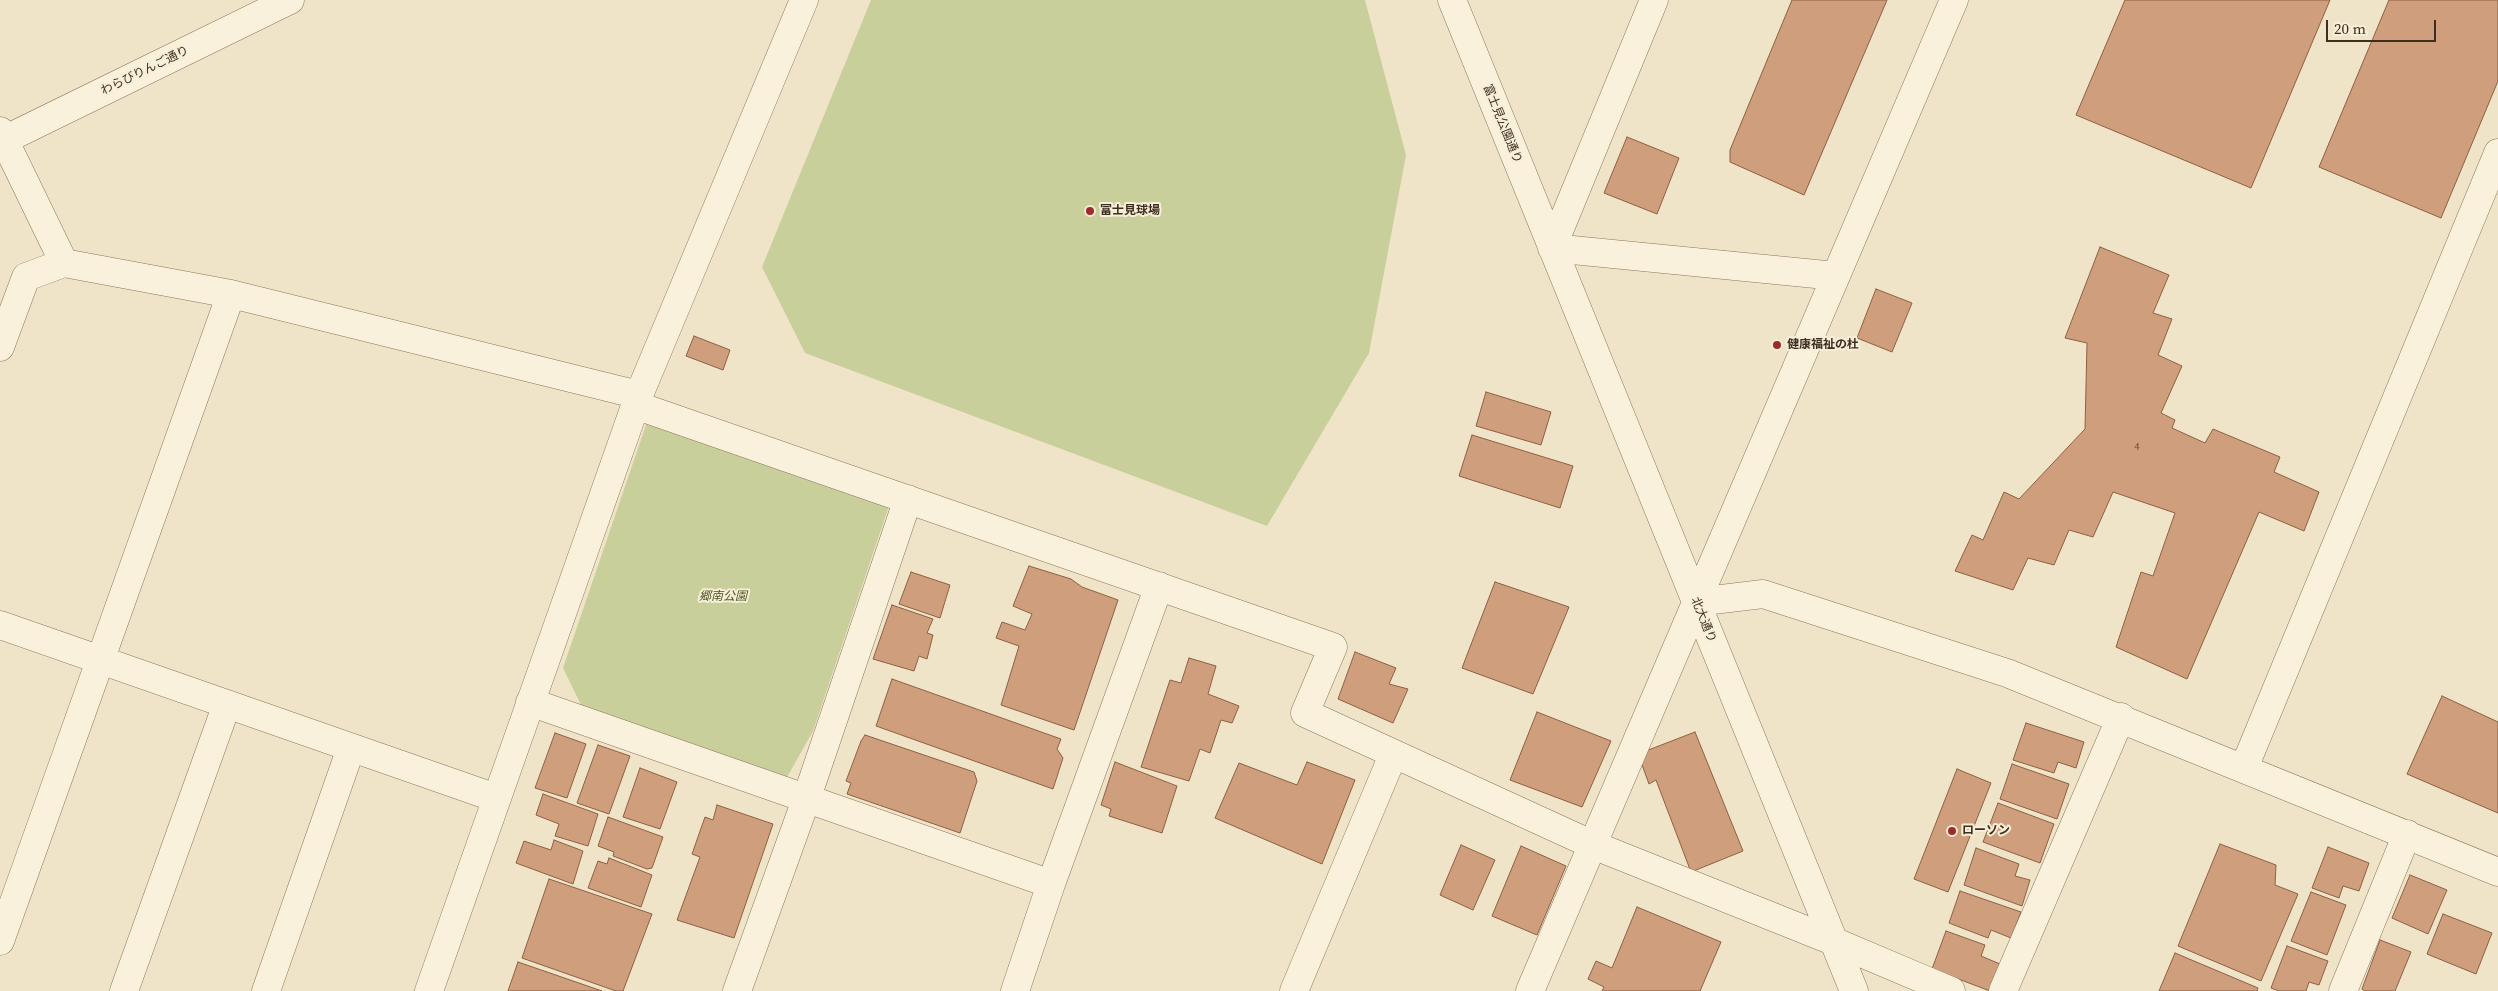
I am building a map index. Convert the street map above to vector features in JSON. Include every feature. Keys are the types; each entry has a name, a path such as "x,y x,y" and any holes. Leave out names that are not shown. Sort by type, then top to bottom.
{"street":[{"name":"わらびりんご通り","path":"2,138 290,0"},
{"path":"429,991 637,400 804,0"},
{"name":"富士見公園通り","path":"1452,0 1552,248"},
{"path":"1654,0 1552,248 1836,276"},
{"path":"1530,991 1954,0"},
{"path":"2,138 64,263"},
{"path":"2244,768 2498,153"},
{"name":"北大通り","path":"1552,248 1854,991"},
{"path":"1,341 26,276 64,263 231,294 637,400 908,499 1333,647 1305,713 1393,755 1593,845 1833,941 1951,991"},
{"path":"0,941 231,294"},
{"path":"737,991 807,797 908,499"},
{"path":"1015,991 1051,884 1159,586"},
{"path":"1696,602 1763,594 2006,673 2121,717 2498,872"},
{"path":"0,625 496,798"},
{"path":"530,702 807,797 1051,884"},
{"path":"124,991 227,704"},
{"path":"2004,991 2121,717"},
{"path":"266,991 351,748"},
{"path":"1294,991 1393,755"},
{"path":"2343,991 2407,834"}],"green space":[{"name":"富士見球場","path":"871,0 1365,0 1406,155 1369,353 1267,526 805,353 762,267"},
{"name":"郷南公園","path":"648,419 889,506 813,731 786,779 581,705 563,668"}],"building":[{"path":"1792,0 1887,0 1804,195 1730,162 1730,150"},
{"path":"2125,0 2330,0 2251,188 2076,115"},
{"path":"2389,0 2498,0 2498,81 2441,218 2319,167"},
{"path":"1627,137 1679,158 1657,214 1604,193"},
{"path":"2100,247 2169,275 2153,313 2172,319 2158,355 2182,366 2161,413 2175,420 2172,428 2205,443 2213,429 2280,457 2274,472 2319,492 2304,531 2259,512 2187,679 2116,647 2141,572 2153,576 2175,513 2113,492 2093,537 2069,530 2054,565 2028,558 2013,590 1955,571 1972,535 1983,540 2004,492 2019,499 2085,429 2087,343 2065,338"},
{"path":"1876,289 1912,303 1892,352 1857,338"},
{"path":"694,336 730,350 723,370 686,356"},
{"path":"1486,392 1551,412 1541,445 1476,426"},
{"path":"1472,435 1573,466 1560,508 1459,476"},
{"path":"1029,566 1071,579 1082,587 1118,600 1074,730 1001,705 1019,646 996,638 1002,622 1025,630 1032,614 1013,606"},
{"path":"911,572 950,585 940,618 899,604"},
{"path":"1495,582 1569,607 1533,694 1462,668"},
{"path":"892,605 933,619 927,633 933,635 927,659 919,656 914,671 873,659"},
{"path":"1355,652 1396,668 1389,684 1408,689 1393,723 1338,699"},
{"path":"1189,658 1216,666 1208,694 1239,706 1232,723 1221,720 1210,753 1200,749 1189,781 1141,767 1170,680 1181,683"},
{"path":"892,679 1061,739 1057,749 1063,758 1053,789 876,726"},
{"path":"2442,696 2498,722 2498,813 2407,774"},
{"path":"1537,712 1611,741 1582,807 1510,780"},
{"path":"2026,723 2084,742 2076,768 2058,762 2054,773 2013,760"},
{"path":"1695,732 1743,851 1691,872 1656,780 1649,784 1638,754"},
{"path":"555,733 586,744 567,798 535,788"},
{"path":"865,735 974,772 977,781 960,833 847,794 851,783 846,781"},
{"path":"598,745 630,756 609,814 577,803"},
{"path":"1115,762 1177,786 1162,833 1109,816 1111,809 1101,805"},
{"path":"1307,762 1355,780 1322,864 1215,818 1239,763 1297,785"},
{"path":"2012,764 2069,784 2057,819 2000,799"},
{"path":"640,768 677,782 660,829 623,817"},
{"name":"ローソン","path":"1957,769 1991,783 1948,892 1914,879"},
{"path":"543,794 598,814 588,846 555,836 559,824 536,815"},
{"path":"1998,803 2054,824 2040,863 1983,842"},
{"path":"717,805 773,824 734,938 677,920 700,857 692,854 705,817 713,820"},
{"path":"608,817 663,837 652,868 647,869 613,856 614,852 598,846"},
{"path":"554,840 583,851 573,884 516,863 524,841 551,850"},
{"path":"2220,844 2276,865 2275,885 2298,894 2261,981 2178,946"},
{"path":"1461,845 1495,860 1473,910 1440,895"},
{"path":"1521,846 1566,866 1537,935 1492,916"},
{"path":"2328,847 2369,863 2359,891 2343,886 2339,898 2312,888"},
{"path":"1976,848 2019,864 2015,876 2030,880 2022,906 1964,885"},
{"path":"609,858 652,875 641,907 588,888 598,861 607,864"},
{"path":"2410,875 2447,890 2428,934 2392,918"},
{"path":"549,879 652,914 623,991 616,991 522,958"},
{"path":"1960,891 2021,912 2011,938 1991,930 1988,938 1949,923"},
{"path":"2311,892 2346,905 2327,955 2291,941"},
{"path":"1637,907 1721,942 1700,991 1602,991 1604,987 1588,979 1596,961 1612,968"},
{"path":"2443,914 2492,933 2476,974 2427,954"},
{"path":"1946,931 1985,945 1981,956 2000,964 1990,991 1932,969"},
{"path":"2380,940 2411,952 2395,991 2365,991 2362,989"},
{"path":"2287,946 2328,961 2319,985 2309,982 2306,991 2279,991 2271,988"},
{"path":"2175,953 2258,988 2257,991 2159,991"},
{"path":"518,962 602,991 508,991"}],"place":[{"name":"富士見球場","path":"1090,211"},
{"name":"健康福祉の杜","path":"1777,345"},
{"name":"ローソン","path":"1952,831"}]}
